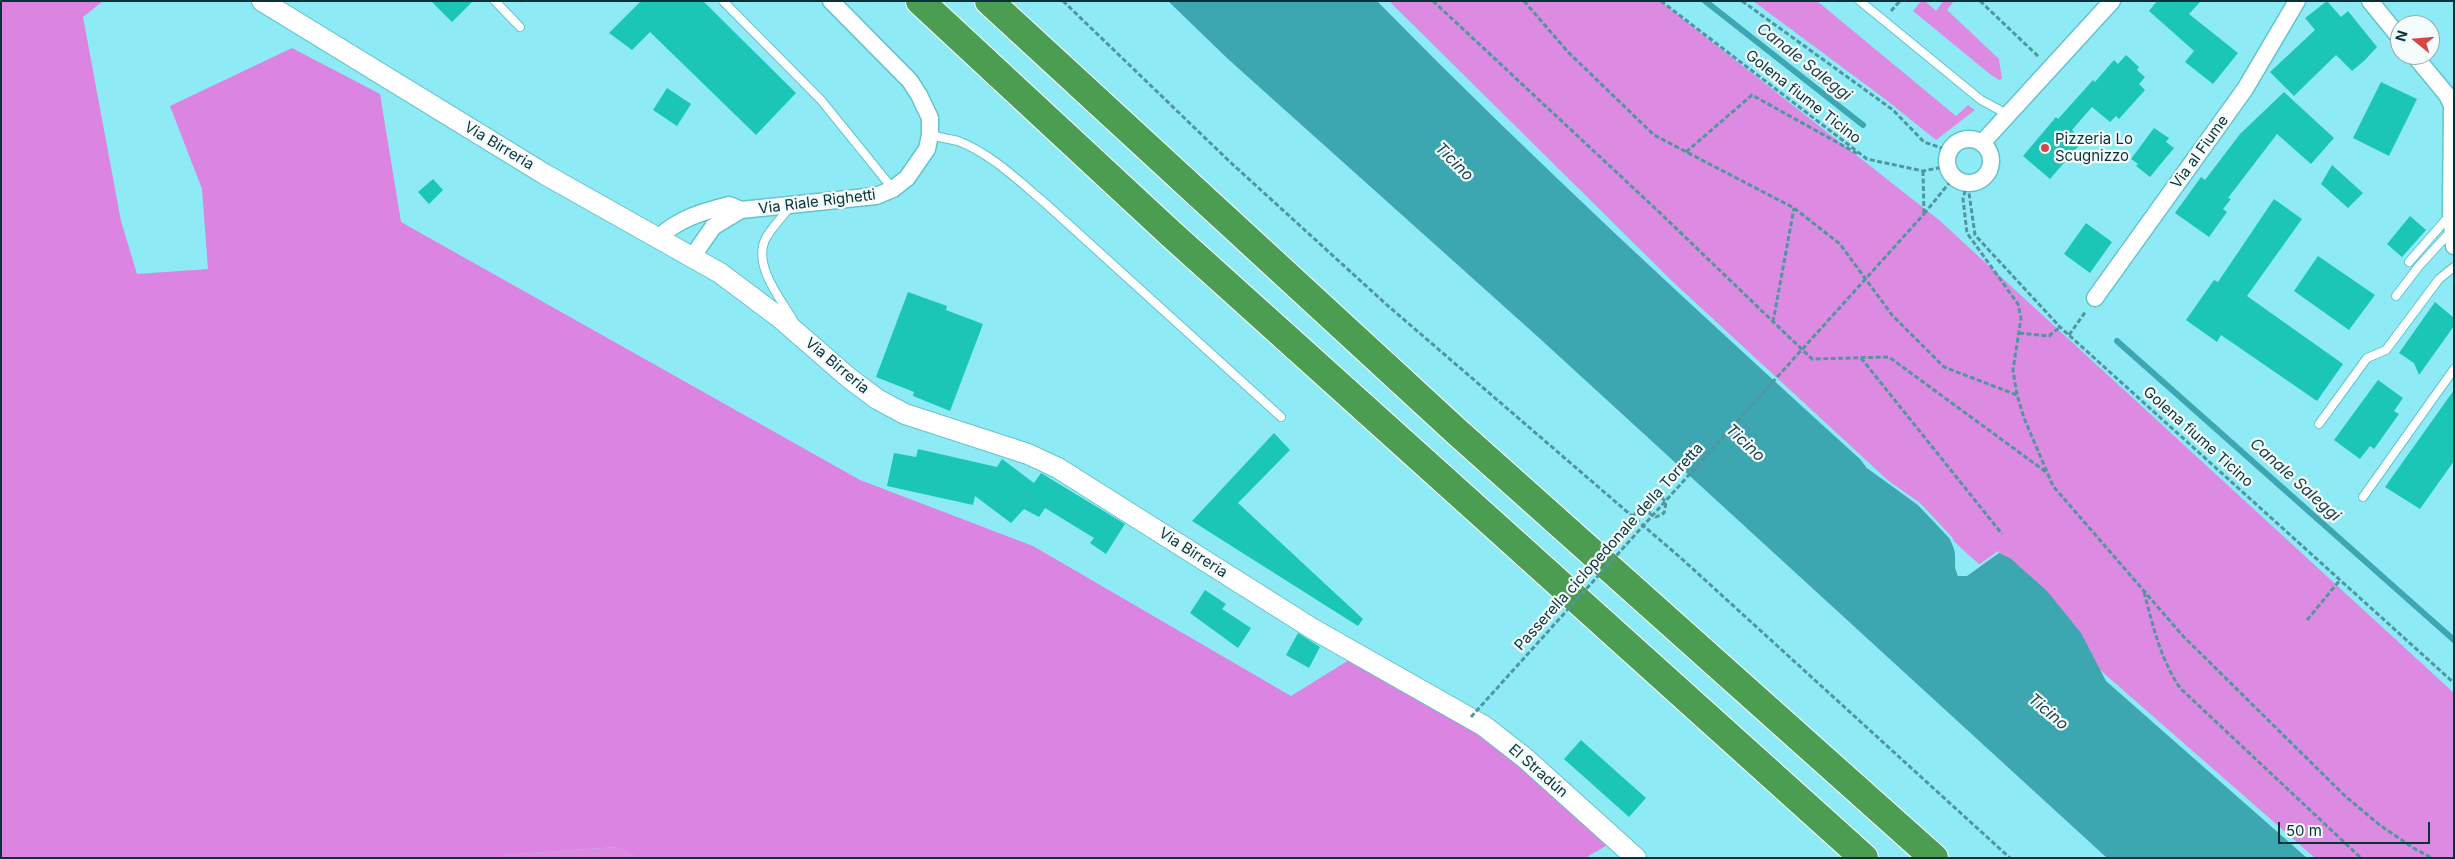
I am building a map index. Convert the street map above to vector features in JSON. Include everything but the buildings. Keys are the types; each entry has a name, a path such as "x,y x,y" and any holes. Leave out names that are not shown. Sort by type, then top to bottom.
{"highway":[{"path":"920,1 1177,239 1864,858"},
{"path":"989,1 1456,430 1934,858"}],"street":[{"name":"Via Birreria","path":"262,1 546,175 693,256 746,292 849,378 886,404 905,414 1028,454 1058,468 1313,628 1431,695"},
{"name":"Via Riale Righetti","path":"693,256 712,227 740,210 790,207 876,196 893,189 915,170 927,149 931,126 927,108 910,81 831,1"},
{"path":"1982,143 2112,1"},
{"name":"Via al Fiume","path":"2095,298 2245,89 2296,1"},
{"path":"2370,1 2390,26"},
{"path":"2422,65 2452,105 2452,230"},
{"path":"1967,140 1982,143 1990,154 1990,168 1981,180 1955,170 1954,146 1967,140"},
{"name":"Via Riale Righetti","path":"659,237 690,215 729,205 740,210"},
{"name":"El Stradún","path":"1431,695 1471,717 1525,758 1636,858"}],"lane":[{"path":"495,1 520,27"},
{"path":"723,1 821,100 893,189"},
{"path":"1860,1 1982,100 2007,114"},
{"path":"930,135 957,141 970,147 1005,170 1045,202 1281,417"},
{"path":"790,207 766,238 762,248 762,259 768,277 802,337"},
{"path":"2409,262 2452,230"},
{"path":"2396,296 2419,266 2452,230"},
{"path":"2319,424 2367,358 2386,350 2439,279 2454,266"},
{"path":"2363,497 2454,369"}],"path":[{"path":"1063,1 1257,188 1387,305 1682,559 2010,858"},
{"path":"1432,1 1812,359 1889,357 2047,473"},
{"path":"1524,1 1568,52 1654,136 1794,208 1840,244 1892,316 1944,367 2017,395"},
{"name":"Golena fiume Ticino","path":"1661,1 1867,160 1923,171 1955,170 1974,235 2060,327 2454,683"},
{"path":"1742,1 1893,110 1955,170 1963,199 1967,233 2018,304 2020,318 2019,334 2013,370 2017,395 2047,473 2054,486 2183,636 2345,796 2381,826 2414,849 2432,858"},
{"path":"1980,1 2051,67"},
{"path":"1686,152 1752,95 1867,160"},
{"name":"Passerella ciclopedonale della Torretta","path":"1471,717 1924,214 1955,170"},
{"path":"1923,171 1924,214"},
{"path":"1773,322 1794,208"},
{"path":"2069,335 2095,298"},
{"path":"2019,334 2049,336 2060,327"},
{"path":"1861,358 2002,534"},
{"path":"1632,517 1650,498 1656,496 1662,498 1666,503 1664,513 1656,517 1650,514 1646,506 1649,496 1656,494 1668,499"},
{"path":"2307,620 2340,580"},
{"path":"2144,591 2156,640 2168,670 2180,688 2361,858"}],"shaded area":[{"path":"1,1 103,1 83,17 121,221 137,274 208,269 202,189 170,106 292,48 380,94 401,222 860,480 1033,546 1291,696 1357,655 1431,695 1616,840 1585,858 638,858 617,847 504,855 501,858 1,858"},
{"path":"1389,1 1660,1 1939,220 2454,693 2454,858 2315,858 1971,557 1672,281"},
{"path":"1753,1 1817,1 1956,116 1968,105 1975,110 1936,140 1885,99"},
{"path":"1921,1 1925,1 1936,11 1943,1 1954,1 1947,10 1999,59 2002,79 1999,80 1991,75 1913,11"},
{"path":"617,847 638,858 501,858 503,855"}],"water":[{"name":"Ticino","path":"1168,1 1377,1 1495,119 1676,291 1861,460 1867,468 1923,509 1950,539 1955,553 1958,576 1967,576 1999,553 2010,558 2047,591 2081,633 2106,681 2307,858 2107,858 1537,336 1228,59"}],"pier":[{"path":"1862,458 1869,467 1920,503 1952,537 1959,553 1958,567 1960,574 1966,574 1998,551 1999,553 1966,576 1958,576 1955,568 1956,554 1950,539 1918,505 1867,468 1861,460"}],"waterway":[{"name":"Canale Saleggi","path":"1705,1 1863,125"},
{"name":"Canale Saleggi","path":"2117,341 2454,640"}],"place":[{"name":"Pizzeria Lo Scugnizzo","path":"2045,148"}]}
